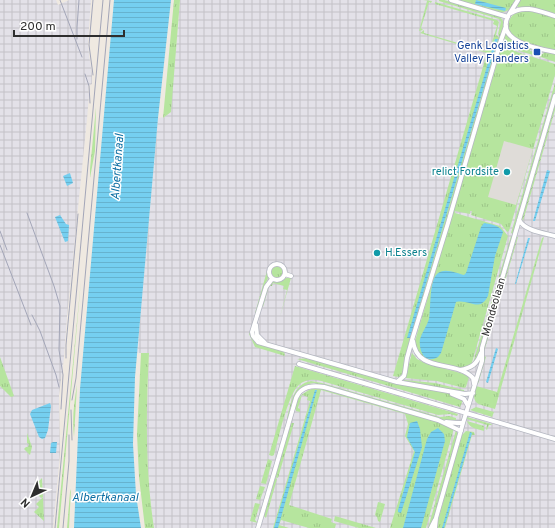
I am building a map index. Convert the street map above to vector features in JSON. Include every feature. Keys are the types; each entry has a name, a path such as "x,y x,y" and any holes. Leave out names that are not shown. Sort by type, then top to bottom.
{"street":[{"path":"451,0 508,17"},
{"path":"397,382 404,376 412,340 448,223 500,43 508,17 518,0"},
{"path":"511,13 520,8 526,8 555,16"},
{"path":"506,26 510,36 519,43 555,52"},
{"name":"Mondeolaan","path":"435,528 436,518 482,361 482,348 555,96"},
{"path":"519,220 522,225 528,228 555,236"},
{"path":"515,234 522,228 528,228"},
{"path":"275,264 282,265 285,270 285,274 283,278 279,280 272,279 269,275 269,270 275,264"},
{"path":"285,274 291,276"},
{"path":"272,279 266,287 255,328 259,339 267,344 397,382 465,394 473,391 473,378 470,374 425,361 418,357 412,340"},
{"path":"460,370 472,367 478,360 482,348"},
{"path":"298,364 555,439"},
{"path":"258,528 296,398 299,393 306,388 313,385 324,387 438,420 463,423"},
{"path":"442,390 464,399 468,406"},
{"path":"438,420 461,430"},
{"name":"Mondeolaan","path":"431,528 436,518"}],"shaded area":[{"path":"0,0 56,0 58,5 69,0 91,0 88,42 92,84 88,86 89,95 87,119 64,358 59,395 60,454 53,528 0,528"},
{"path":"180,0 555,0 555,528 154,528 150,502 146,436 149,353 137,353 158,118 165,117 176,47"},
{"path":"504,141 533,149 516,205 488,197"}],"green space":[{"path":"174,0 180,0 171,112 163,118"},
{"path":"423,0 432,1 431,3 429,2 421,28 423,30 419,31 427,1"},
{"path":"439,0 444,0 500,16 504,23 500,37 498,34 501,22 499,19"},
{"path":"458,0 516,0 509,10 501,13"},
{"path":"520,0 555,0 555,14 530,7 518,7 517,6"},
{"path":"435,2 497,20 499,22 496,35 500,38 402,374 399,377 393,376 487,53 420,33 424,30 424,33 485,51 487,48 490,49 497,26 493,24 494,21 435,4"},
{"path":"527,9 555,17 555,50 519,41 509,32 509,23 512,16"},
{"path":"506,33 515,41 531,49 530,51 536,52 535,54 533,55 516,50 504,38"},
{"path":"504,39 510,48 517,52 555,64 555,75 509,231 507,232 501,224 471,215 472,211 470,211 470,214 455,211 455,213 500,226 508,236 471,366 456,368 425,359 418,353 415,341"},
{"path":"544,52 555,53 555,62 538,56 538,53 543,54"},
{"path":"555,83 555,91 513,234 511,233"},
{"path":"555,105 555,110 523,221 522,218"},
{"path":"96,107 95,151 90,178 90,169"},
{"path":"511,236 513,236 478,356 473,363"},
{"path":"517,237 518,237 483,354"},
{"path":"544,237 495,409 480,405 475,401 474,397 476,386 497,392 542,238"},
{"path":"277,266 281,268 283,272 281,276 277,278 273,276 271,272 273,268"},
{"path":"267,271 268,278 255,313"},
{"path":"291,278 280,317 287,290 283,289 284,286 273,283 272,286 269,286 273,282"},
{"path":"81,280 59,528 57,528"},
{"path":"269,286 263,307 266,292"},
{"path":"250,332 252,339 256,342 284,351 285,356 255,347 249,334"},
{"path":"141,353 149,353 147,441 149,484 154,528 145,528 139,477 137,434"},
{"path":"412,353 417,359 425,363 467,375 469,377 466,387 464,388 437,381 405,378"},
{"path":"483,355 486,357 477,384"},
{"path":"0,357 14,396 11,397 0,386"},
{"path":"309,358 396,383 448,393 463,400 460,407 297,359"},
{"path":"295,366 458,414 457,416 450,414 438,415 318,380 307,380 302,382 294,391 284,418 274,455 272,456 269,455"},
{"path":"311,381 440,417 449,416 456,418 456,422 444,420 314,383 302,388 295,396 288,420 287,418 294,395 300,386"},
{"path":"404,381 435,383 464,390 465,393"},
{"path":"77,385 74,437 73,424"},
{"path":"315,388 321,388 432,420 454,428 426,528 390,528 414,451 405,436 408,424 405,414 321,390 289,505 332,519 331,522 336,524 335,528 309,528 281,520 279,525 289,528 273,528 310,401 307,400 308,397 302,395"},
{"path":"302,395 298,408 300,409 300,412 296,411 296,403"},
{"path":"476,407 494,412 492,417 470,410"},
{"path":"467,417 492,424 489,425 487,430 487,425 467,419"},
{"path":"467,421 484,426 484,431 471,427"},
{"path":"291,423 294,423 278,478 275,477"},
{"path":"456,430 458,435 434,519 430,528 428,528"},
{"path":"466,431 474,432 475,435 472,435 445,528 436,528 459,444 462,435"},
{"path":"27,433 32,447 30,455 24,449 28,447 29,444 27,443"},
{"path":"268,459 272,461 266,484 261,483"},
{"path":"42,478 43,497 41,498 32,489"},
{"path":"275,478 277,479 266,518 264,516"},
{"path":"260,486 265,487 260,500 256,499"},
{"path":"71,489 69,528 67,528 70,492"},
{"path":"43,497 44,521 34,512 39,507 36,504"},
{"path":"378,502 385,504 380,522 375,515"},
{"path":"255,503 260,504 255,520 258,523 250,521"},
{"path":"335,516 376,528 359,528 334,521"}],"water":[{"name":"Albertkanaal","path":"114,0 171,0 158,118 135,377 133,444 136,495 141,528 74,528 80,389"},
{"path":"476,0 506,8 505,11 475,4"},
{"path":"495,39 498,39 410,338 407,338"},
{"path":"547,170 550,171 535,221 533,221"},
{"path":"70,173 73,183 67,186 63,176"},
{"path":"60,215 66,224 69,225 68,241 65,242 55,217"},
{"path":"484,223 500,228 503,232 495,256 488,296 485,301 478,305 466,302 456,302 441,353 434,359 426,358 421,351 420,339 429,319 431,289 434,278 437,274 443,271 450,271 464,275 466,273 481,227"},
{"path":"528,238 530,238 515,284"},
{"path":"496,348 498,349 488,383 486,382"},
{"path":"315,390 317,390 278,528 274,528"},
{"path":"50,403 51,406 48,430 45,438 42,439 39,437 30,414 32,410"},
{"path":"417,421 420,429 422,447 401,513 398,512 398,510 415,452 407,437 410,423"},
{"path":"438,428 444,434 445,441 421,528 403,528 427,439 431,432"},
{"path":"470,432 472,433 444,528 442,528"},
{"path":"57,442 56,453 50,453 51,443"}],"railway":[{"path":"60,0 82,57"},
{"path":"77,39 79,0"},
{"path":"93,0 89,45 93,75"},
{"path":"55,528 103,0"},
{"path":"72,400 76,378 110,0"},
{"path":"85,74 89,86 90,103"},
{"path":"27,213 60,306 59,350 63,375 61,409"},
{"path":"66,358 78,214"},
{"path":"0,231 7,250"},
{"path":"0,245 31,325"},
{"path":"32,315 40,331 59,387"},
{"path":"71,410 72,440"},
{"path":"63,528 69,461 69,435"}],"place":[{"name":"Genk Logistics Valley Flanders","path":"537,52"},
{"name":"relict Fordsite","path":"507,172"},
{"name":"H.Essers","path":"377,253"}]}
